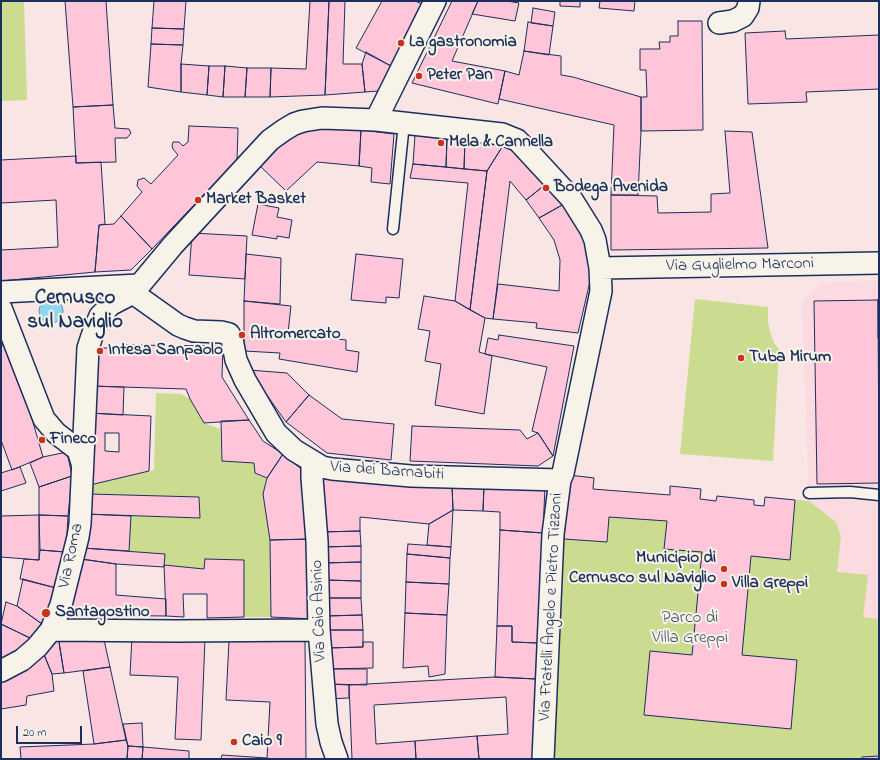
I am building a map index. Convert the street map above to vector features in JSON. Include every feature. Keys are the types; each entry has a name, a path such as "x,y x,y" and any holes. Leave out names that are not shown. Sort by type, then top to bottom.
{"street":[{"path":"376,120 435,1"},
{"path":"719,23 733,21 743,16 748,8 749,1"},
{"name":"Via Fratelli Angelo e Pietro Tizzoni","path":"136,289 173,245 274,137 294,124 303,121 322,118 376,120 509,136 517,140 571,198 591,230 595,240 600,268 601,291 563,473 560,480 553,534 543,759"},
{"name":"Via Guglielmo Marconi","path":"600,268 879,263"},
{"path":"1,292 136,289"},
{"name":"Via dei Barnabiti","path":"136,289 178,325 194,331 221,332 229,334 232,339 236,360 245,380 280,438 294,450 322,467 411,476 560,480"},
{"name":"Via Roma","path":"1,671 22,660 37,647 51,630 61,605 78,537 87,355 90,341 100,316 110,305 136,289"},
{"path":"1,308 44,418 56,433 78,450 82,463"},
{"name":"Via Caio Asinio","path":"312,461 317,540 319,630 327,724 337,759"},
{"path":"51,630 176,632 319,630"}],"lane":[{"path":"393,229 404,123"},
{"path":"809,493 850,492 879,495"}],"shaded area":[{"path":"879,280 879,619 863,617 837,572 841,536 836,522 809,501 802,305 803,300 823,283"}],"green space":[{"path":"1,1 24,1 27,100 1,101"},
{"path":"695,299 768,307 770,332 774,343 779,349 773,461 680,454"},
{"path":"156,393 181,394 190,399 204,423 220,429 222,461 254,463 255,473 267,478 263,494 270,540 271,617 244,617 244,560 205,559 204,569 164,565 165,554 129,551 131,516 200,518 199,497 89,494 90,485 154,470"},
{"name":"Parco di Villa Greppi","path":"569,475 594,477 594,489 669,495 670,486 701,489 700,499 716,501 717,496 754,500 754,505 764,506 765,497 809,501 836,522 841,536 837,572 868,575 863,617 879,619 879,759 554,759 563,547"}],"water":[{"path":"51,299 60,302 63,311 60,320 51,323 42,320 39,311 42,302"}],"building":[{"path":"65,1 106,1 113,105 73,107"},
{"path":"154,1 186,1 184,29 152,28"},
{"path":"310,1 329,1 325,95 270,97 271,68 306,69"},
{"path":"329,1 345,1 343,64 362,64 365,92 325,95"},
{"path":"382,1 415,1 422,4 391,66 356,48"},
{"path":"452,1 478,1 452,61 505,71 498,104 412,83"},
{"path":"478,1 507,1 519,3 515,21 472,14"},
{"path":"560,1 580,1 580,7 560,6"},
{"path":"600,1 635,1 634,11 599,8"},
{"path":"533,8 555,12 553,26 531,23"},
{"path":"678,21 702,21 703,130 641,131 641,97 647,97 646,70 640,70 640,49 660,49 659,42 670,42 670,36 678,36"},
{"path":"528,22 553,26 549,55 524,51"},
{"path":"152,28 184,29 183,45 151,44"},
{"path":"785,31 786,39 879,35 879,89 806,92 807,102 748,104 745,33"},
{"path":"151,44 183,45 181,92 148,87"},
{"path":"524,51 561,56 561,75 573,77 641,97 638,195 611,195 614,125 499,99 505,71 519,75"},
{"path":"366,52 391,66 378,91 365,92 362,64"},
{"path":"181,64 209,66 207,95 181,92"},
{"path":"209,66 225,66 223,97 207,95"},
{"path":"225,66 247,68 245,97 223,97"},
{"path":"247,68 271,68 270,97 245,97"},
{"path":"113,105 115,128 129,129 131,133 127,138 115,138 116,162 76,163 73,107"},
{"path":"189,126 238,128 237,160 152,249 121,216 142,192 137,186 138,180 144,178 151,184 178,155 173,149 173,142 179,142 183,146 188,142"},
{"path":"325,126 361,130 359,166 317,162 286,191 260,166 289,135"},
{"path":"361,130 394,134 390,184 371,182 372,168 359,166"},
{"path":"725,131 752,132 768,248 611,250 611,195 657,196 658,213 711,212 711,194 730,193"},
{"path":"415,135 447,138 446,167 413,164"},
{"path":"447,138 465,140 464,169 446,167"},
{"path":"465,140 504,144 487,171 464,169"},
{"path":"504,144 520,157 546,184 526,200 510,181 493,319 485,318 470,310 487,171"},
{"path":"76,156 76,163 101,162 105,224 99,225 95,272 1,281 1,250 58,247 56,200 1,203 1,160"},
{"path":"413,164 487,171 470,310 455,301 468,183 410,178"},
{"path":"546,184 564,204 539,218 526,200"},
{"path":"258,204 279,208 277,217 292,220 289,238 277,236 277,239 252,235"},
{"path":"564,204 577,224 585,242 591,277 578,333 536,328 537,323 493,319 498,284 559,291 560,260 554,240 539,218"},
{"path":"121,216 152,249 131,270 95,272 99,225 114,224"},
{"path":"192,233 247,236 245,279 189,275"},
{"path":"246,254 281,258 280,304 244,301"},
{"path":"356,254 403,259 399,298 386,297 386,303 351,300"},
{"path":"424,296 455,301 485,318 479,352 492,356 484,414 435,405 441,364 425,361 430,331 418,329"},
{"path":"878,300 879,483 817,484 814,301"},
{"path":"879,300 879,338 878,338"},
{"path":"244,301 291,306 288,333 346,340 346,350 359,352 357,372 279,359 280,353 244,351"},
{"path":"499,335 574,346 553,456 538,433 532,431 547,367 485,354 488,338 498,340"},
{"path":"125,345 223,346 222,377 249,420 204,423 186,389 90,386 91,348 124,348"},
{"path":"1,346 11,346 43,457 12,470 1,440"},
{"path":"249,370 287,373 309,395 286,422"},
{"path":"90,386 124,387 123,415 89,413"},
{"path":"309,395 342,419 394,424 391,460 327,453 286,422"},
{"path":"89,413 151,416 149,471 90,485","holes":["105,433 119,433 119,452 105,451"]},
{"path":"249,420 263,441 283,454 267,478 255,473 254,463 222,461 221,421"},
{"path":"412,426 520,430 527,439 538,433 553,456 538,466 410,461"},
{"path":"67,452 72,476 39,487 30,463 43,457"},
{"path":"283,454 301,469 311,539 270,540 263,494 267,478"},
{"path":"20,467 26,483 1,491 1,473"},
{"name":"Villa Greppi","path":"569,475 594,478 593,489 670,495 670,486 701,489 700,499 716,501 717,496 754,500 754,505 764,506 765,497 795,500 790,560 751,556 742,655 797,660 791,729 644,715 650,651 692,655 702,552 664,549 667,521 609,517 607,542 564,539"},
{"path":"72,476 68,516 39,515 39,487"},
{"path":"319,477 452,485 453,510 429,524 360,517 360,531 321,532"},
{"path":"452,485 484,485 483,511 453,510"},
{"path":"484,485 545,486 543,533 500,530 500,512 483,511"},
{"path":"89,494 199,497 200,518 85,514"},
{"path":"453,510 451,547 427,545 429,524"},
{"path":"85,514 131,516 129,551 83,548"},
{"path":"39,515 39,560 1,557 1,516"},
{"path":"39,515 68,516 66,552 40,550"},
{"path":"500,530 543,533 538,643 512,642 512,626 497,626"},
{"path":"360,531 361,546 322,547 321,532"},
{"path":"311,539 313,619 271,617 270,540"},
{"path":"408,544 451,547 450,558 407,554"},
{"path":"361,546 361,562 323,563 322,547"},
{"path":"83,548 165,554 164,567 116,564 81,559"},
{"path":"40,550 64,552 56,588 20,579 24,559 39,560"},
{"path":"407,554 450,558 449,584 406,582"},
{"path":"81,559 116,564 116,595 166,599 166,616 69,615"},
{"path":"205,559 244,560 244,617 207,618 207,594 183,594 184,617 166,616 164,565 204,569"},
{"path":"361,562 361,581 324,580 323,563"},
{"path":"23,579 56,588 42,624 17,606"},
{"path":"324,580 361,581 361,598 324,598"},
{"path":"406,582 449,584 447,615 405,613"},
{"path":"324,598 361,598 362,615 325,616"},
{"path":"6,602 17,606 42,624 32,639 1,624"},
{"path":"405,613 447,615 445,674 429,677 428,666 403,668"},
{"path":"362,615 363,630 326,630 325,616"},
{"path":"1,624 32,639 1,659"},
{"path":"497,626 512,626 512,642 538,643 536,679 495,677"},
{"path":"326,630 363,630 363,647 327,648"},
{"path":"103,635 110,667 64,673 58,636"},
{"path":"58,636 64,673 52,674 43,652"},
{"path":"132,636 205,639 201,740 175,739 178,677 130,675"},
{"path":"229,641 305,641 306,759 221,759 222,755 267,758 270,702 226,700"},
{"path":"363,642 373,642 373,668 327,669 327,648 363,647"},
{"path":"43,652 52,674 54,691 27,696 26,705 1,709 1,678"},
{"path":"110,667 126,740 94,744 83,671"},
{"path":"327,669 367,669 367,685 328,684"},
{"path":"495,677 536,679 537,759 479,759 477,736 508,734 506,697 374,705 376,744 415,741 416,759 352,759 349,685"},
{"path":"328,684 349,685 349,698 328,699"},
{"path":"142,723 143,747 128,746 123,724"},
{"path":"477,736 479,759 416,759 415,741"},
{"path":"126,740 128,746 127,759 21,759 20,747 94,744"},
{"path":"128,746 143,747 142,759 127,759"},
{"path":"143,747 189,751 189,759 142,759"},
{"path":"879,756 879,759 862,759 862,757"}],"place":[{"name":"La gastronomia","path":"401,43"},
{"name":"Peter Pan","path":"419,76"},
{"name":"Mela & Cannella","path":"441,143"},
{"name":"Bodega Avenida","path":"546,188"},
{"name":"Market Basket","path":"198,200"},
{"name":"Altromercato","path":"242,335"},
{"name":"Intesa Sanpaolo","path":"100,351"},
{"name":"Tuba Mirum","path":"741,358"},
{"name":"Fineco","path":"42,440"},
{"name":"Municipio di Cernusco sul Naviglio","path":"724,569"},
{"name":"Villa Greppi","path":"724,584"},
{"name":"Santagostino","path":"46,613"},
{"name":"Caio 9","path":"234,742"}],"district":[{"name":"Cernusco sul Naviglio","path":"75,312"}]}
